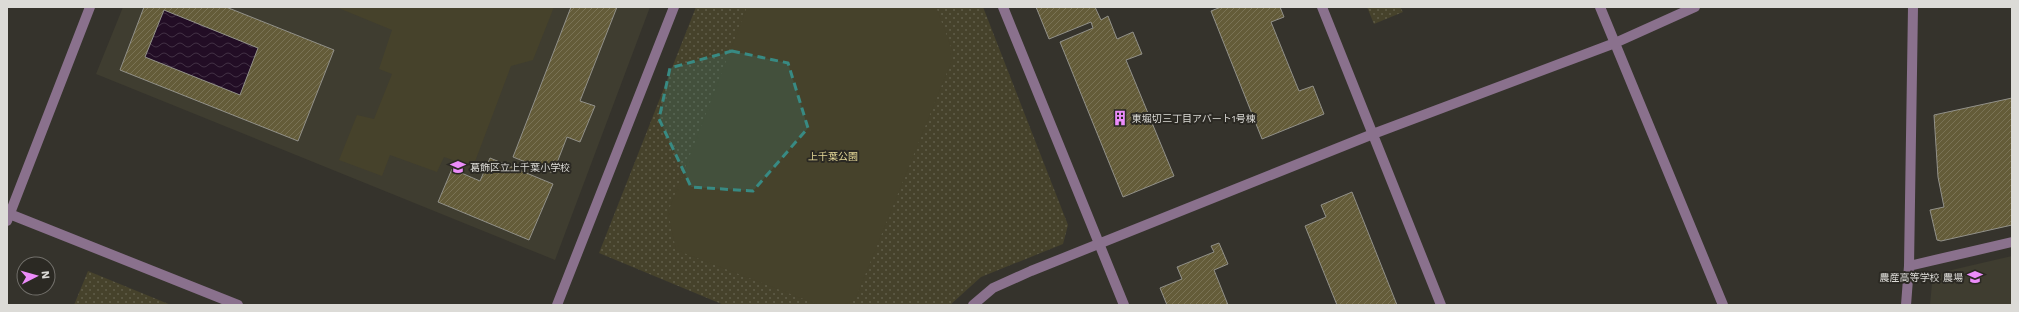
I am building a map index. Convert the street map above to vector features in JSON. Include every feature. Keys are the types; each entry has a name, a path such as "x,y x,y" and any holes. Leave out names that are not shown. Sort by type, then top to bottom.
{"street":[{"path":"90,7 8,216 238,305"},
{"path":"557,305 674,7"},
{"path":"1003,7 1124,305"},
{"path":"1322,7 1441,305"},
{"path":"1600,7 1723,305"},
{"path":"974,305 993,288 1099,244 1373,134 1615,43 1695,7"},
{"path":"1906,305 1909,266 1913,7"},
{"path":"1909,266 2012,242"}],"highlighted area":[{"path":"732,51 788,63 808,128 753,191 691,187 659,119 670,68"}],"shaded area":[{"name":"葛飾区立上千葉小学校","path":"123,7 650,7 555,260 96,74"},
{"name":"農産高等学校 農場","path":"2012,256 2012,305 1930,305 1932,283 1943,272"}],"green space":[{"path":"336,7 554,7 533,60 511,66 473,167 444,157 437,172 390,155 382,176 339,160 357,115 374,119 392,74 379,69 392,30"},
{"name":"上千葉公園","path":"696,7 983,7 1068,225 1063,244 981,277 950,305 724,305 599,253"},
{"path":"747,7 936,7 954,55 855,300 842,305 819,305 676,250 668,212"},
{"path":"1367,7 1400,7 1403,12 1374,24"},
{"path":"88,271 171,305 74,305"}],"water":[{"path":"164,10 258,48 240,95 145,57"}],"building":[{"path":"144,7 226,7 334,50 298,141 120,70","holes":["164,10 258,48 240,95 145,57"]},
{"path":"571,7 617,7 580,101 595,106 580,142 567,137 553,173 513,157"},
{"name":"東堀切三丁目アパート1号棟","path":"1036,7 1095,7 1101,20 1108,16 1117,39 1133,32 1142,54 1126,60 1174,176 1123,197 1060,42 1093,28 1091,22 1049,39"},
{"path":"1221,7 1280,7 1284,17 1271,22 1299,91 1313,86 1324,114 1262,139 1211,11"},
{"path":"2012,98 2012,225 1941,241 1937,240 1930,210 1944,207 1938,177 1934,115"},
{"path":"490,158 553,184 529,240 438,202 452,169 480,181"},
{"path":"1352,192 1397,305 1337,305 1305,226 1326,217 1321,205"},
{"path":"1219,243 1228,264 1214,270 1228,305 1167,305 1160,288 1182,279 1177,267 1214,252 1211,246"}],"place":[{"name":"東堀切三丁目アパート1号棟","path":"1120,118"},
{"name":"葛飾区立上千葉小学校","path":"458,167"},
{"name":"農産高等学校 農場","path":"1975,277"}]}
